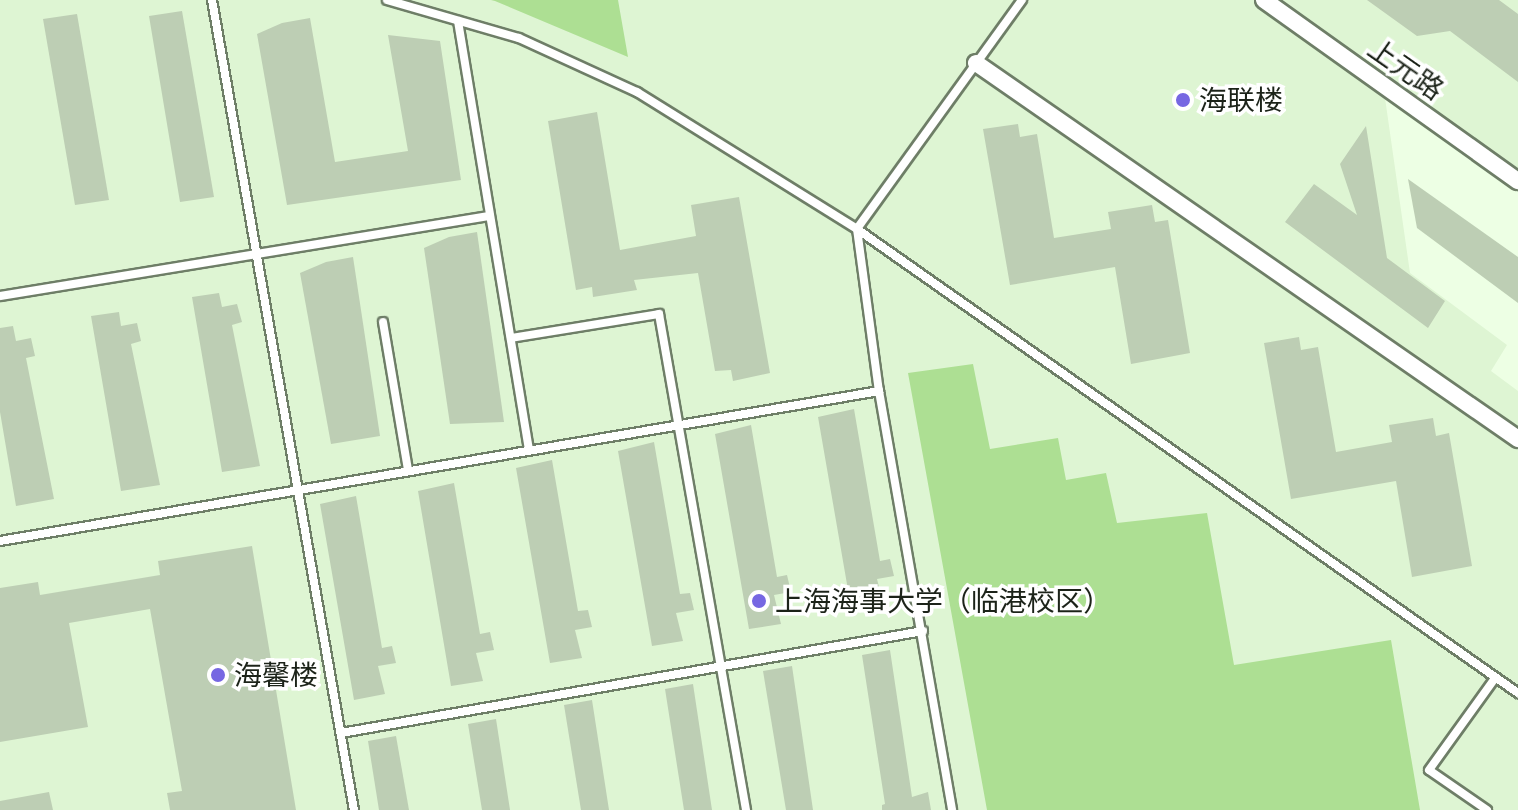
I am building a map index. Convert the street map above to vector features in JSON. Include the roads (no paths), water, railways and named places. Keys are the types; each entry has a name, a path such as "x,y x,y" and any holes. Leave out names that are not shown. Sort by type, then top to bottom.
{"street":[{"name":"上元路","path":"1264,0 1518,181"},
{"path":"976,63 1518,439"}],"lane":[{"path":"212,0 254,254 354,810"},
{"path":"387,0 519,38 637,92 857,229 1518,693"},
{"path":"952,810 879,391 857,229 1022,0"},
{"path":"458,21 529,448"},
{"path":"0,296 490,216"},
{"path":"511,338 659,314 746,810"},
{"path":"383,322 408,470"},
{"path":"0,541 529,448 879,391"},
{"path":"341,733 923,631"},
{"path":"1487,810 1429,770 1495,678"}],"place":[{"name":"海联楼","path":"1183,100"},
{"name":"上海海事大学（临港校区）","path":"759,601"},
{"name":"海馨楼","path":"218,675"}]}
